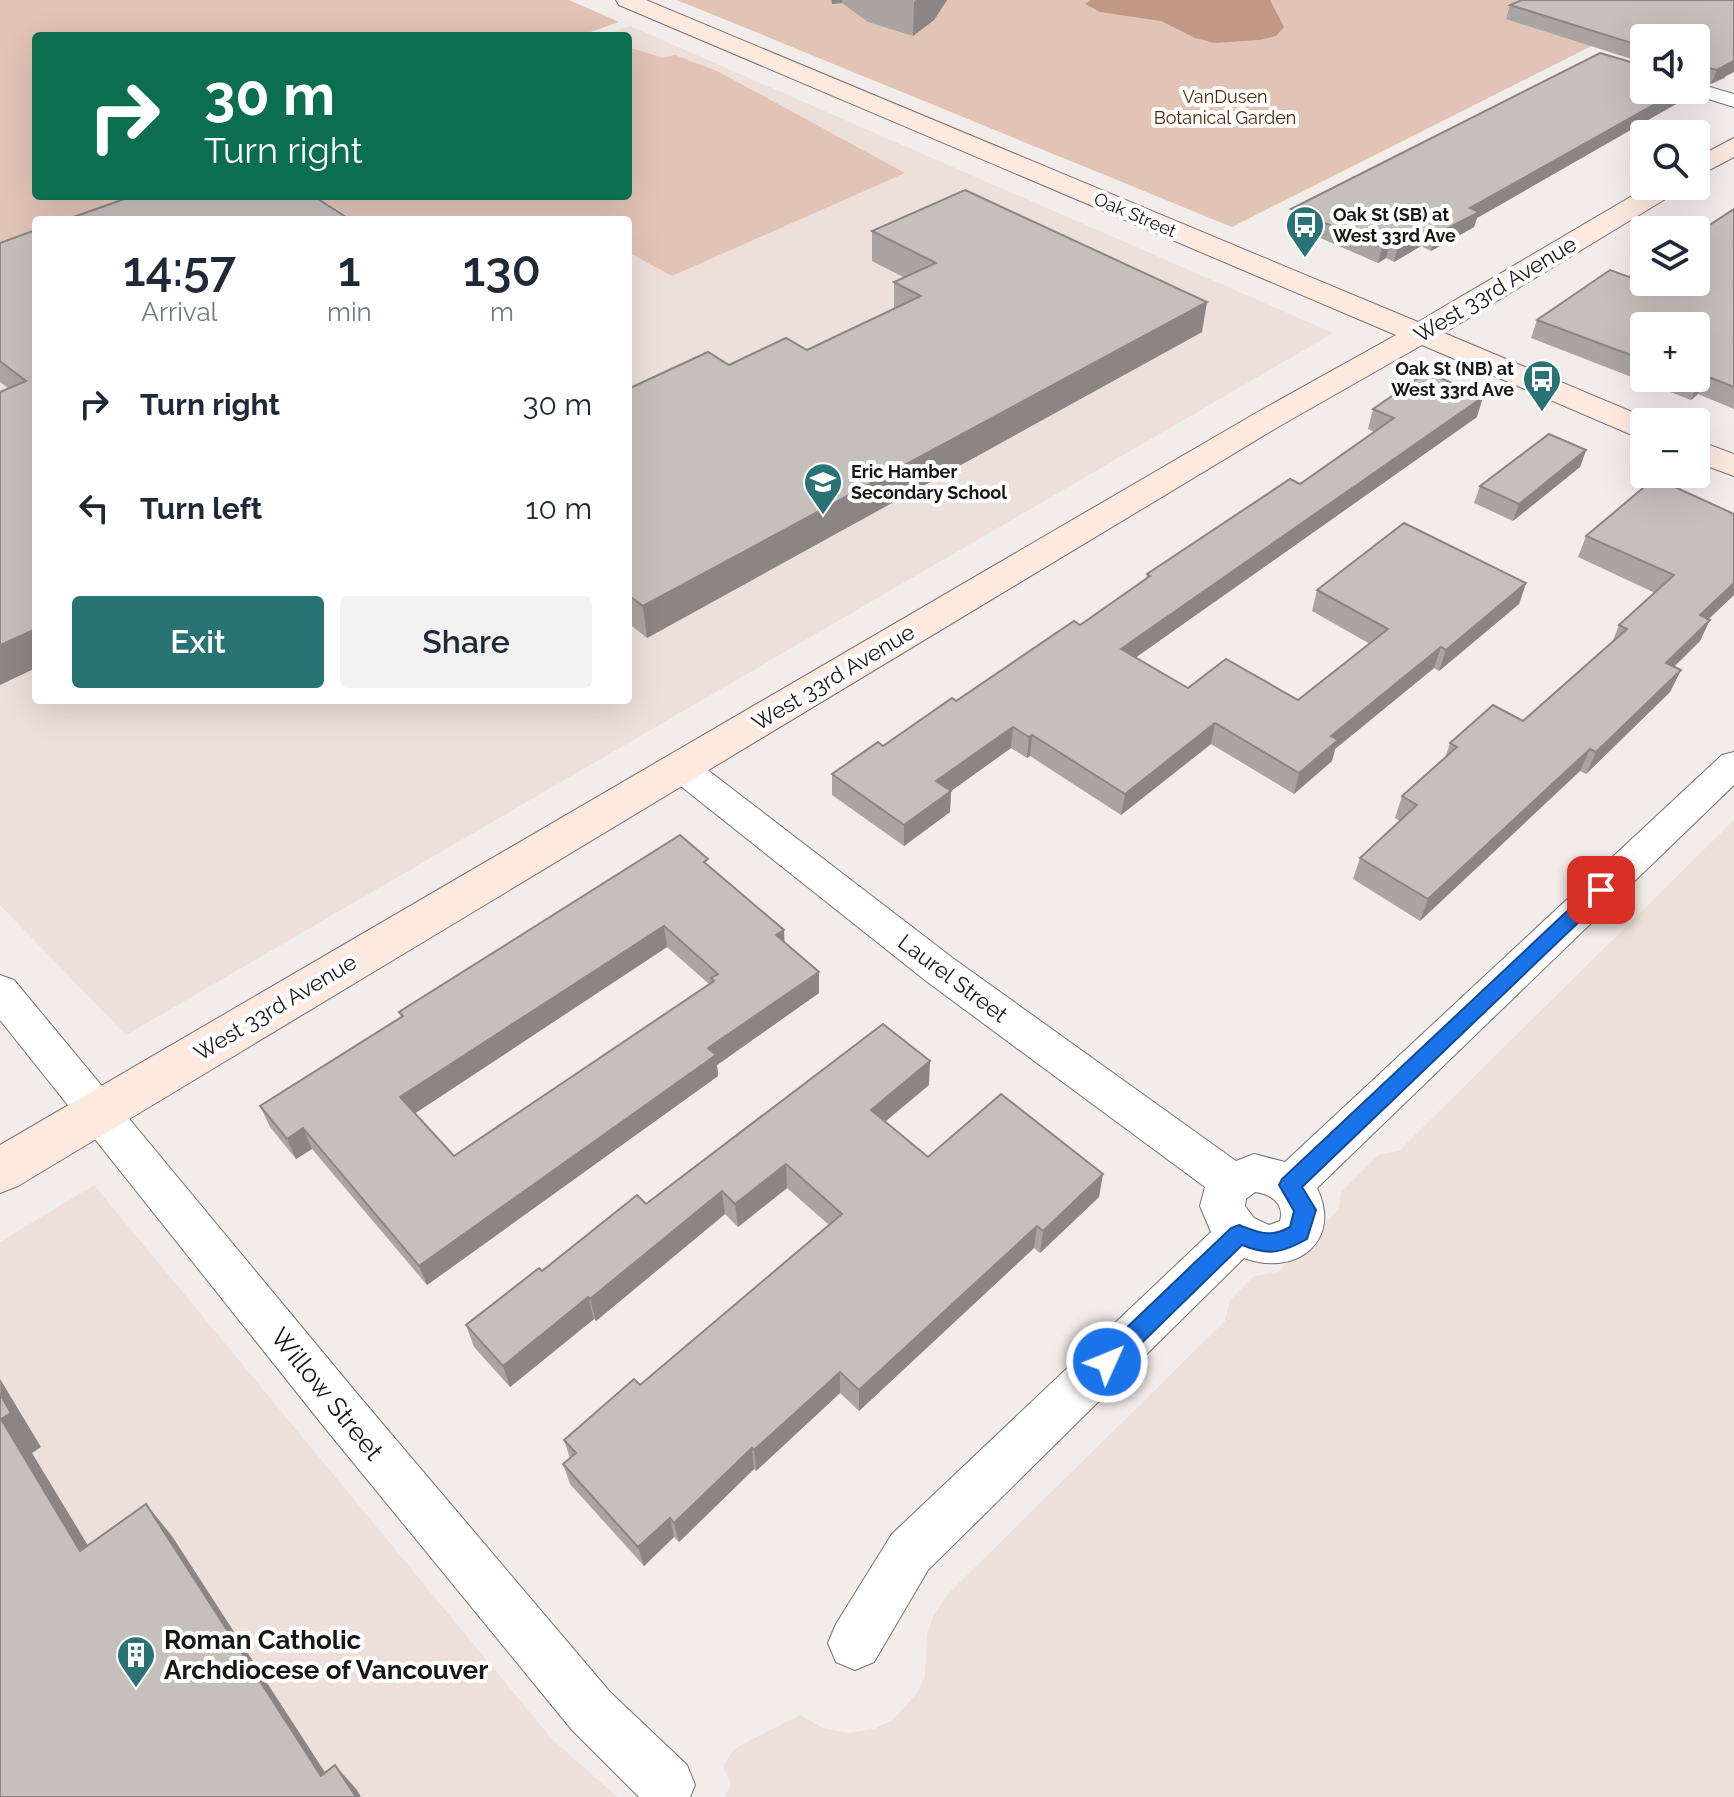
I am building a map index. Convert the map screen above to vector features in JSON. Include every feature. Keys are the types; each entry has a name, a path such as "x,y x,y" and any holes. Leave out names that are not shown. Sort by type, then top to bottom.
{"street":[{"name":"Oak Street","path":"627,0 1630,422"},
{"path":"1710,93 1734,101"},
{"path":"1710,161 1734,146"},
{"name":"West 33rd Avenue","path":"0,1171 1267,420 1420,334 1645,200"},
{"path":"1710,456 1734,466"},
{"path":"1290,1185 1734,764"},
{"name":"Laurel Street","path":"680,767 940,970 1231,1182"},
{"name":"Willow Street","path":"0,991 581,1699 667,1785"},
{"path":"1254,1173 1268,1175 1290,1185 1305,1210 1299,1232 1278,1244 1264,1244 1239,1234 1223,1214 1222,1202 1231,1182 1254,1173"},
{"path":"855,1643 910,1552 1239,1234"}],"shaded area":[{"path":"1091,0 1270,0 1284,27 1276,36 1259,40 1214,43 1195,38 1161,21 1100,12 1085,4"},
{"name":"Eric Hamber Secondary School","path":"630,26 1333,333 126,1035 0,905 0,270 32,259 32,704 632,704 632,216 159,216 205,200 632,200 632,32 613,32"},
{"path":"1734,820 1734,1797 725,1797 731,1785 723,1766 734,1749 800,1715 823,1728 848,1733 874,1729 893,1720 916,1694 925,1677 927,1634 946,1596 1225,1321 1230,1300 1254,1276 1278,1272 1339,1209 1341,1192 1378,1155 1399,1151"},
{"path":"94,1185 551,1738 617,1797 0,1797 0,1242"}],"green space":[{"path":"0,0 569,0 619,22 590,32 32,32 32,200 201,200 155,216 32,216 32,257 0,269"},
{"name":"VanDusen Botanical Garden","path":"677,0 1683,0 1232,227"},
{"path":"632,48 663,58 675,55 719,72 905,173 672,276 632,254 632,216 348,216 322,200 632,200"}],"building":[{"path":"1522,0 1734,0 1734,61 1717,70 1710,68 1710,24 1630,24 1630,43 1510,5"},
{"path":"1600,53 1630,62 1630,104 1655,104 1470,208 1479,212 1435,235 1425,231 1398,246 1390,243 1382,247 1291,209"},
{"name":"Eric Hamber Secondary School","path":"965,190 1207,302 643,606 632,598 632,387 708,352 729,365 786,338 807,350 921,296 894,282 936,263 872,231"},
{"path":"122,200 319,200 345,216 76,216"},
{"path":"1734,209 1734,387 1710,378 1710,312 1630,312 1630,355 1537,320 1610,270 1630,276 1630,296 1710,296 1710,225"},
{"path":"32,231 32,631 0,645 0,392 26,381 0,361 0,243"},
{"path":"1427,372 1483,397 1121,649 1188,688 1226,659 1298,700 1388,629 1317,590 1404,523 1526,583 1446,650 1441,647 1331,736 1338,740 1299,773 1215,723 1125,794 1032,735 1029,737 1013,727 936,781 951,791 904,825 832,774 878,742 883,746 952,698 956,701 1074,621 1080,625 1150,576 1147,574 1290,479 1300,484 1394,418 1373,409"},
{"path":"1549,434 1586,450 1519,504 1480,486"},
{"path":"1643,488 1677,488 1734,514 1734,583 1700,615 1710,620 1666,663 1681,670 1596,752 1590,749 1428,899 1360,858 1417,805 1402,796 1457,747 1450,743 1493,705 1523,721 1627,629 1619,625 1674,575 1586,536"},
{"path":"680,835 708,859 704,862 784,930 776,935 819,972 708,1048 716,1055 419,1266 303,1128 287,1139 260,1106 403,1016 399,1012","holes":["664,926 718,974 711,978 714,981 454,1156 400,1097"]},
{"path":"883,1024 930,1061 871,1110 928,1157 1001,1094 1103,1174 1043,1231 1037,1226 859,1390 840,1372 754,1450 752,1448 674,1523 670,1518 638,1547 563,1464 576,1453 564,1440 634,1379 640,1385 842,1214 786,1164 735,1204 722,1191 503,1366 466,1325 539,1268 542,1271 637,1195 646,1204"},
{"name":"Roman Catholic Archdiocese of Vancouver","path":"0,1394 11,1413 1,1419 80,1551 146,1504 321,1776 335,1765 356,1797 0,1797"}],"place":[{"name":"Oak St (SB) at West 33rd Ave","path":"1305,259"},
{"name":"Oak St (NB) at West 33rd Ave","path":"1542,413"},
{"name":"Eric Hamber Secondary School","path":"823,516"},
{"name":"Roman Catholic Archdiocese of Vancouver","path":"136,1689"}],"route":[{"path":"1107,1362 1239,1234 1251,1241 1278,1244 1290,1240 1299,1232 1305,1210 1290,1185 1601,890"}]}
